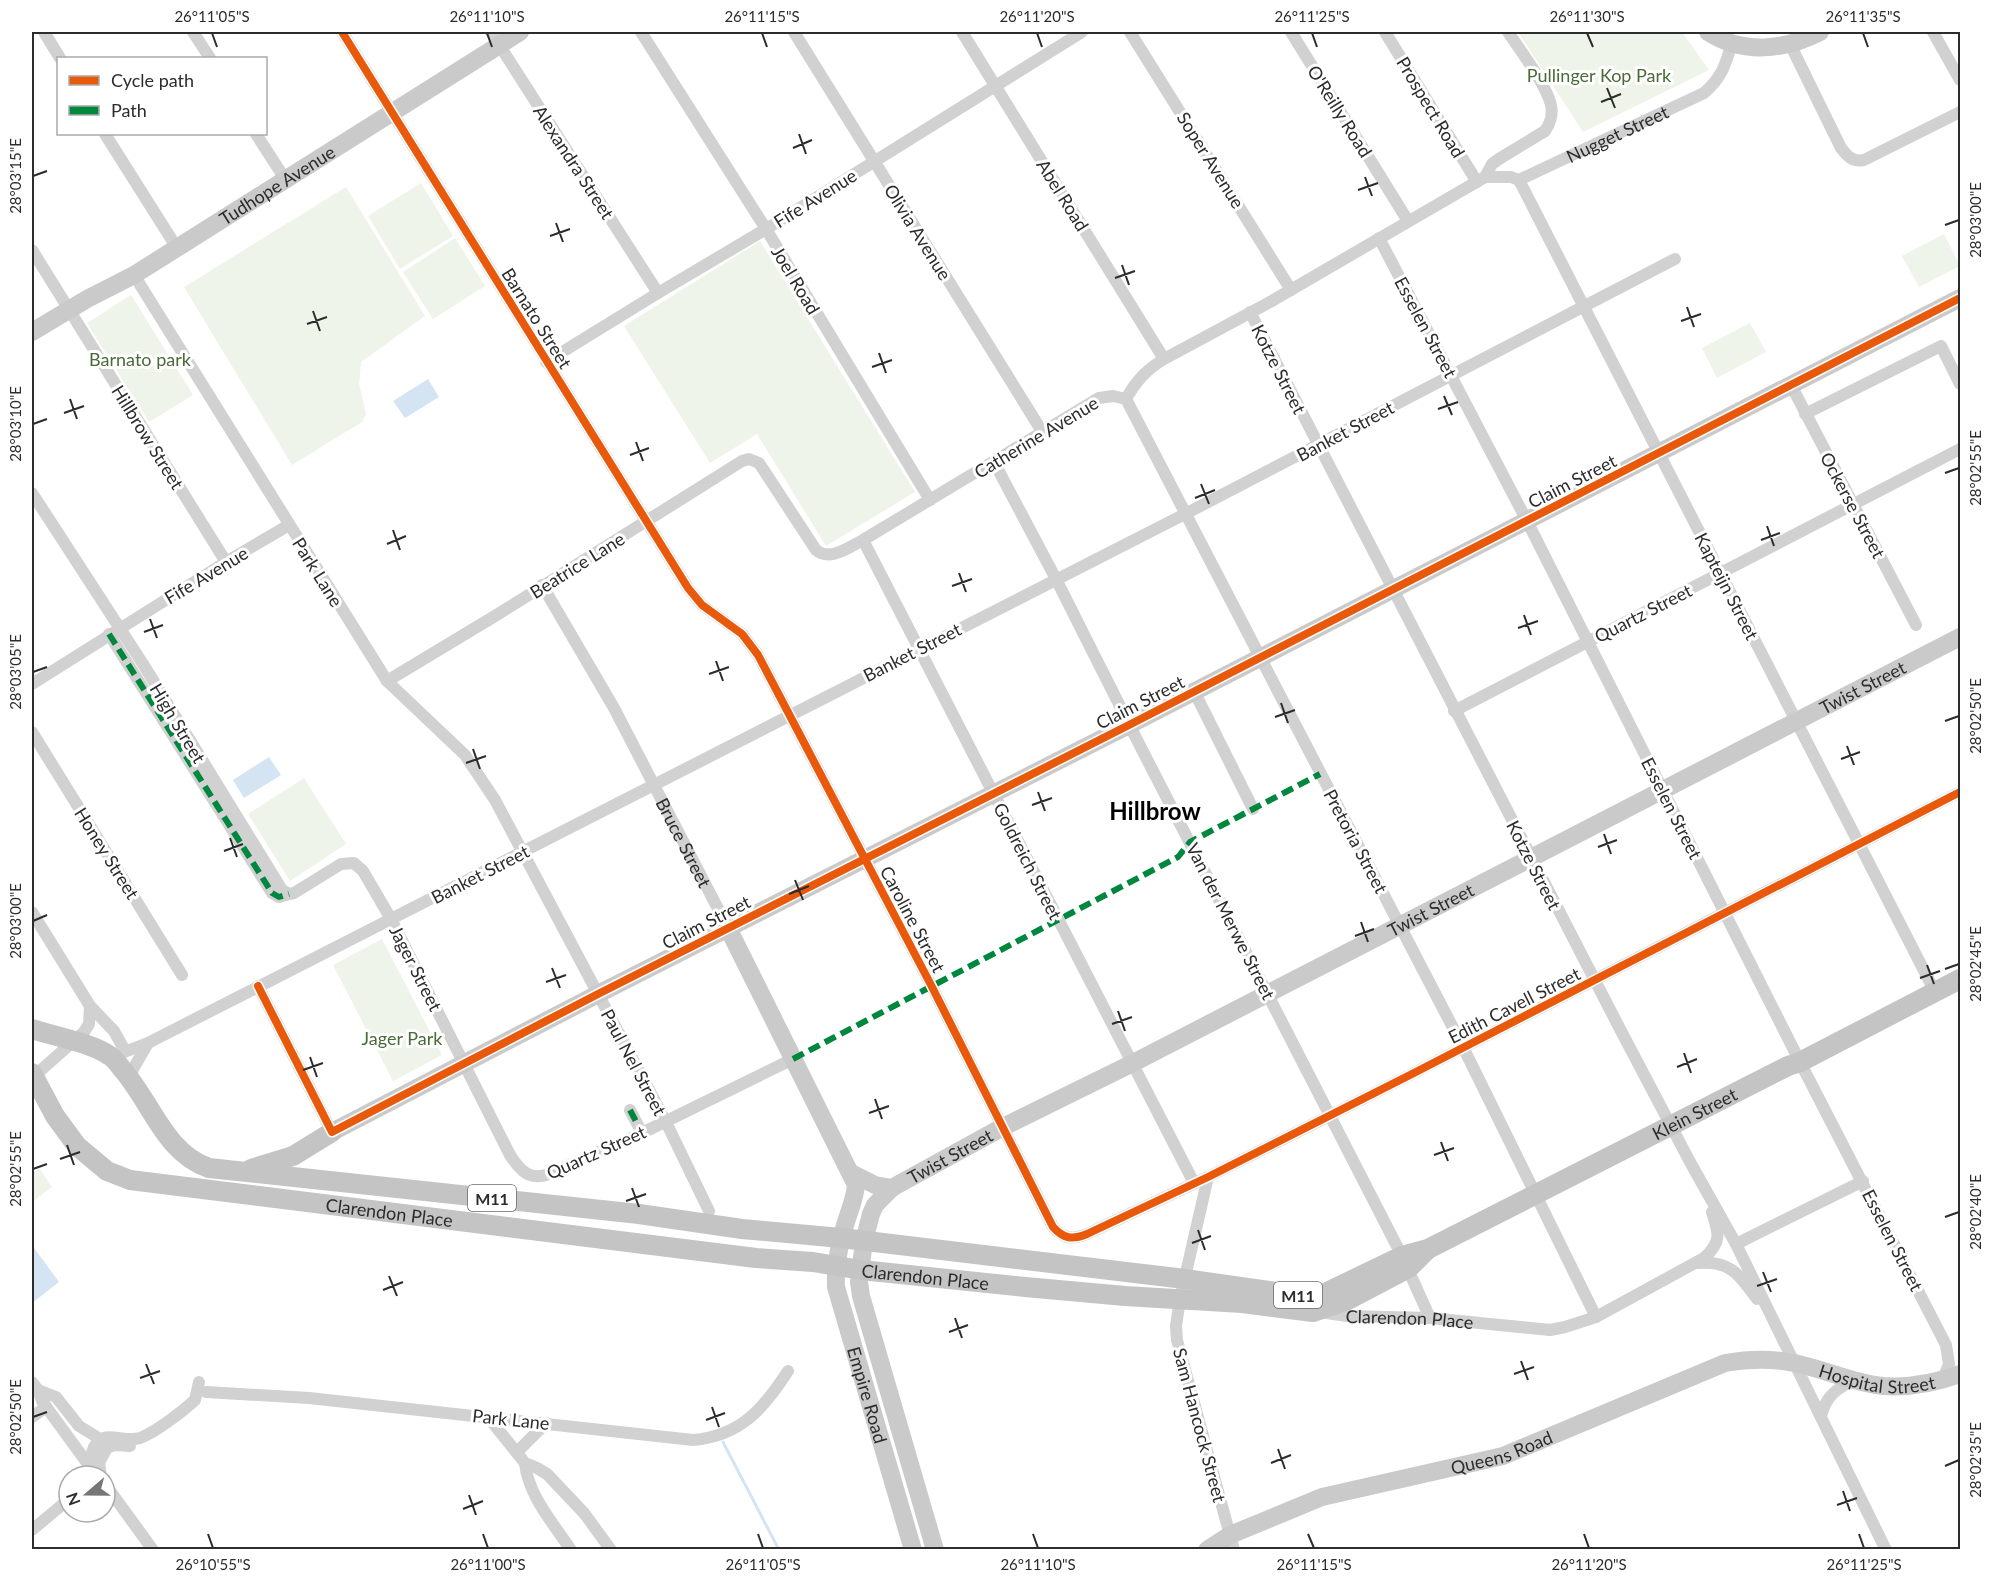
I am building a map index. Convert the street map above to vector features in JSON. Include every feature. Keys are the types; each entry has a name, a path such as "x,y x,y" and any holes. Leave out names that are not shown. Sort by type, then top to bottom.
{"main road":[{"name":"Klein Street","path":"1313,1312 1354,1297 1406,1262 1536,1193 1800,1062 1960,979"},
{"name":"M11","path":"32,1029 118,1054"},
{"name":"Clarendon Place","path":"118,1054 129,1076 170,1141 186,1157 209,1167 675,1218 742,1229 841,1238 1185,1279 1287,1294 1314,1296 1406,1262"},
{"name":"Clarendon Place","path":"32,1076 55,1116 77,1146 107,1171 141,1183 861,1270 1025,1287 1242,1303 1313,1312"},
{"path":"242,1171 293,1156 332,1132"}],"street":[{"path":"44,32 59,57"},
{"path":"193,32 209,57"},
{"name":"Barnato Street","path":"342,32 688,588 702,605 714,614"},
{"name":"Tudhope Avenue","path":"32,332 69,309 134,275 177,248 390,112 495,38 520,32"},
{"name":"Joel Road","path":"641,32 766,230 930,500"},
{"name":"Olivia Avenue","path":"794,32 1043,432"},
{"name":"Abel Road","path":"962,32 1164,359"},
{"name":"Fife Avenue","path":"546,362 766,230 1082,32"},
{"name":"Soper Avenue","path":"1130,32 1291,290"},
{"name":"O'Reilly Road","path":"1291,32 1408,221"},
{"name":"Prospect Road","path":"1385,32 1481,180"},
{"name":"Catherine Avenue","path":"838,553 1099,398 1113,396 1126,399 1135,382 1149,368 1291,290 1481,180 1492,164 1545,131 1550,124 1551,105 1538,78 1508,32"},
{"path":"1708,32 1732,43 1759,48 1774,48 1790,44 1820,32"},
{"path":"1933,32 1960,80"},
{"name":"Alexandra Street","path":"495,38 658,293"},
{"name":"Nugget Street","path":"1519,180 1704,93 1716,83 1723,72 1732,43"},
{"path":"1790,44 1841,148 1851,159 1864,160 1960,112"},
{"path":"106,135 177,248"},
{"path":"257,135 285,179"},
{"path":"1481,180 1511,177 1519,180"},
{"name":"Kapteijn Street","path":"1519,180 1935,992"},
{"name":"Esselen Street","path":"1379,238 1527,521 1800,1062 1946,1345 1949,1364 1942,1381"},
{"name":"Hillbrow Street","path":"32,250 226,562"},
{"name":"Banket Street","path":"118,1054 148,1043 1185,514 1676,259"},
{"name":"Park Lane","path":"134,275 387,681 465,755 495,800 522,852"},
{"name":"Claim Street","path":"332,1132 1960,298"},
{"name":"Kotze Street","path":"1250,312 1531,859 1705,1191 1736,1245 1886,1550"},
{"path":"1806,414 1941,346 1960,384"},
{"name":"Ockerse Street","path":"1791,385 1916,625"},
{"name":"Pretoria Street","path":"1126,399 1464,1047 1596,1317"},
{"name":"Quartz Street","path":"1454,711 1960,449"},
{"name":"Beatrice Lane","path":"387,681 748,459 755,460 765,470 816,550 826,555 838,553"},
{"name":"Van der Merwe Street","path":"994,462 1406,1262 1430,1318"},
{"name":"High Street","path":"32,493 114,631 282,890 289,894 349,862"},
{"name":"Fife Avenue","path":"32,684 114,631 289,525"},
{"name":"Goldreich Street","path":"863,540 1194,1183"},
{"name":"Bruce Street","path":"542,585 614,708 654,784 856,1185 841,1238"},
{"name":"Caroline Street","path":"714,614 742,634 749,642 931,985 1053,1227 1064,1237 1078,1238"},
{"name":"Twist Street","path":"864,1241 875,1205 892,1188 1002,1128 1133,1063 1960,637"},
{"path":"1194,691 1253,808"},
{"name":"Honey Street","path":"32,732 182,975"},
{"name":"Edith Cavell Street","path":"1078,1238 1194,1183 1595,981 1960,792"},
{"name":"Paul Nel Street","path":"522,852 665,1120 709,1211"},
{"name":"Jager Street","path":"349,862 354,863 363,871 391,919 510,1155 516,1165 527,1174"},
{"path":"32,912 90,1006 114,1031 118,1054"},
{"path":"258,986 332,1132"},
{"path":"32,1076 84,1032 89,1024 90,1006"},
{"path":"129,1076 148,1043"},
{"name":"Quartz Street","path":"527,1174 535,1177 549,1174 793,1059"},
{"path":"630,1110 642,1132"},
{"path":"850,1173 875,1185 892,1188"},
{"path":"1180,1299 1208,1176"},
{"path":"1736,1245 1863,1181"},
{"name":"Clarendon Place","path":"1313,1312 1347,1316 1430,1318 1550,1330 1565,1328 1596,1317 1697,1263 1715,1247 1718,1236 1705,1191"},
{"name":"Empire Road","path":"841,1238 835,1266 836,1287 913,1550"},
{"name":"Empire Road","path":"864,1241 859,1282 861,1296 935,1550"},
{"path":"1697,1263 1716,1263 1729,1267 1741,1279 1773,1322"},
{"name":"Sam Hancock Street","path":"1180,1299 1176,1326 1177,1340 1232,1542"},
{"name":"Queens Road","path":"1208,1550 1232,1542 1322,1497 1503,1456 1725,1363 1759,1359 1793,1363"},
{"name":"Hospital Street","path":"1793,1363 1881,1386 1901,1387 1942,1381 1960,1374"},
{"name":"Park Lane","path":"206,1392 297,1397 693,1440 720,1435 738,1427 769,1400 788,1371"},
{"path":"1821,1416 1829,1395 1854,1380"},
{"path":"35,1386 56,1397 79,1426 103,1444 136,1446 151,1441 202,1404 206,1392 202,1384 199,1382 195,1400 146,1435 134,1439 111,1437 103,1444 99,1464"},
{"path":"35,1386 46,1407 89,1464"},
{"path":"32,1418 46,1407"},
{"path":"488,1417 525,1463 547,1474 584,1513 611,1550"},
{"path":"517,1452 546,1423"},
{"path":"525,1463 530,1488 571,1550"},
{"path":"117,1501 153,1550"},
{"path":"32,1530 57,1509"}],"green space":[{"name":"Pullinger Kop Park","path":"1518,32 1682,32 1709,70 1583,132"},
{"path":"421,183 453,236 400,269 368,216"},
{"path":"346,187 425,316 361,362 359,384 366,414 362,422 292,465 184,287"},
{"path":"1944,234 1960,266 1919,287 1902,256"},
{"path":"455,238 485,286 433,319 403,272"},
{"path":"760,241 915,492 826,546 757,434 710,463 624,326"},
{"name":"Barnato park","path":"131,295 193,395 149,422 87,323"},
{"path":"1750,323 1766,352 1717,378 1702,348"},
{"path":"304,778 346,844 290,881 248,814"},
{"name":"Jager Park","path":"382,939 442,1055 393,1081 333,965"},
{"path":"39,1168 52,1187 32,1202 32,1173"}],"water":[{"path":"428,379 439,397 405,418 393,401"},
{"path":"269,757 281,775 244,798 233,780"},
{"path":"32,1245 59,1282 32,1303"}],"waterway":[{"path":"723,1442 779,1550"}],"marked path":[{"path":"109,634 272,893 279,897 289,894"},
{"path":"793,1059 1178,857 1190,842 1320,774"},
{"path":"630,1110 642,1133"}],"cycle path":[{"path":"342,32 688,588 702,605 742,634 758,655 931,985 1053,1227 1065,1236 1073,1238 1087,1234 1208,1177 1960,792"},
{"path":"258,986 332,1132 1960,298"}],"district":[{"name":"Hillbrow","path":"1155,810"}]}
